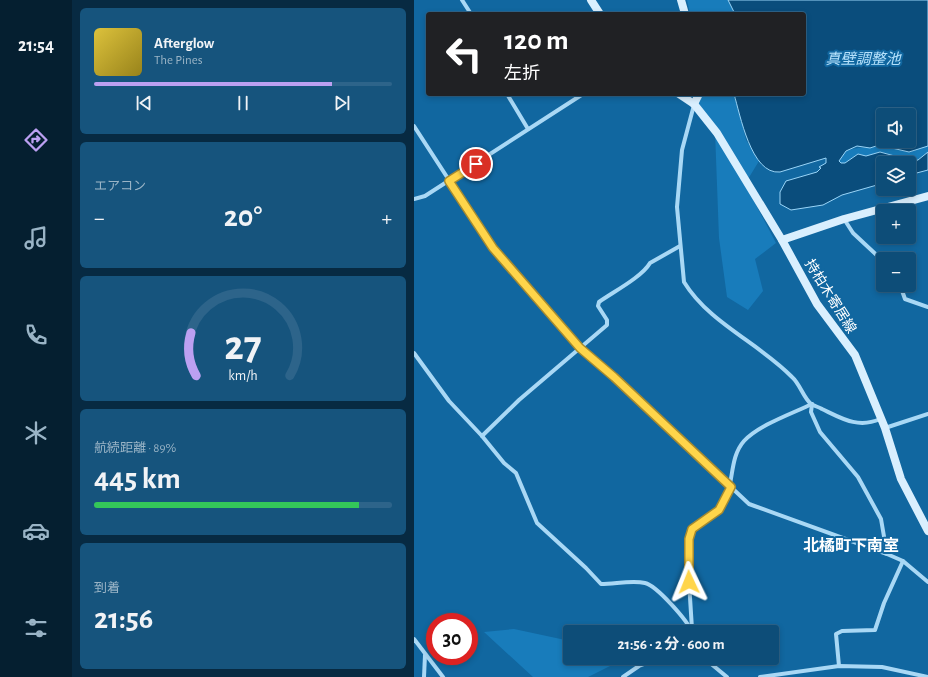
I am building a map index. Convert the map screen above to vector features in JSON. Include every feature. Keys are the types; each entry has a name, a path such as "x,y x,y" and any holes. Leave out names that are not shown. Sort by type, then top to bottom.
{"main road":[{"path":"591,0 599,12"},
{"path":"681,0 684,12"},
{"name":"持柏木寄居線","path":"682,96 694,104 717,133 782,240 818,304 855,355 880,419 885,428 901,479 928,531"},
{"path":"694,104 698,96"},
{"path":"782,240 844,219 928,196"}],"street":[{"path":"462,0 470,12"},
{"path":"507,96 528,129"},
{"path":"414,199 425,196 580,96"},
{"path":"694,104 682,150 677,207 684,282 690,292 714,315 792,377 812,404 845,421 875,422 880,419"},
{"path":"414,126 493,248 580,348 614,377 748,504 887,554 903,561 928,582"},
{"path":"844,219 853,232 876,254"},
{"path":"482,436 519,400 607,325 607,320 598,306 599,302 643,271 650,263 680,246"},
{"path":"902,292 905,299 928,308"},
{"path":"414,353 450,401 504,463 516,472 537,523 586,568 601,584 643,583 651,585 680,614 688,625"},
{"path":"692,625 688,566 692,529 719,510 731,487 737,453 744,442 754,432 812,404"},
{"path":"812,404 811,412 820,432 858,477 881,519 887,554"},
{"path":"885,428 928,414"},
{"path":"839,666 836,634 842,631 875,630 882,608 903,561"},
{"path":"414,639 416,645 443,677"},
{"path":"424,677 425,654"},
{"path":"625,677 642,665"},
{"path":"712,665 726,677"},
{"path":"760,677 839,666 882,667 928,677"}],"shaded area":[{"path":"687,0 728,0 734,12 690,12"},
{"path":"702,96 735,96 746,140 759,161 745,184 776,243 755,259 763,291 748,310 727,297 719,238 715,131 698,103"},
{"path":"876,146 876,148 892,148 909,152 928,146 928,152 916,160 916,156 895,156 880,152 866,156 858,154 845,163 841,163 839,161 845,152 856,148"},
{"path":"514,629 563,640 563,665 612,665 588,677 533,677 484,632"}],"water":[{"name":"真壁調整池","path":"728,0 928,0 928,146 909,152 892,148 916,148 916,108 876,108 876,146 870,148 857,146 846,151 839,161 841,163 845,163 858,154 866,156 880,152 895,156 876,156 876,185 842,195 823,205 791,210 780,204 780,192 786,181 817,172 821,168 819,167 826,163 826,158 780,172 770,170 761,164 748,142 735,96 806,96 806,12 734,12"},
{"name":"真壁調整池","path":"928,152 928,170 916,173 916,160"}],"district":[{"name":"北橘町下南室","path":"851,545"}],"route":[{"path":"476,164 449,181 493,248 580,348 614,377 731,487 719,510 701,521 692,529 689,539 689,582"}]}
